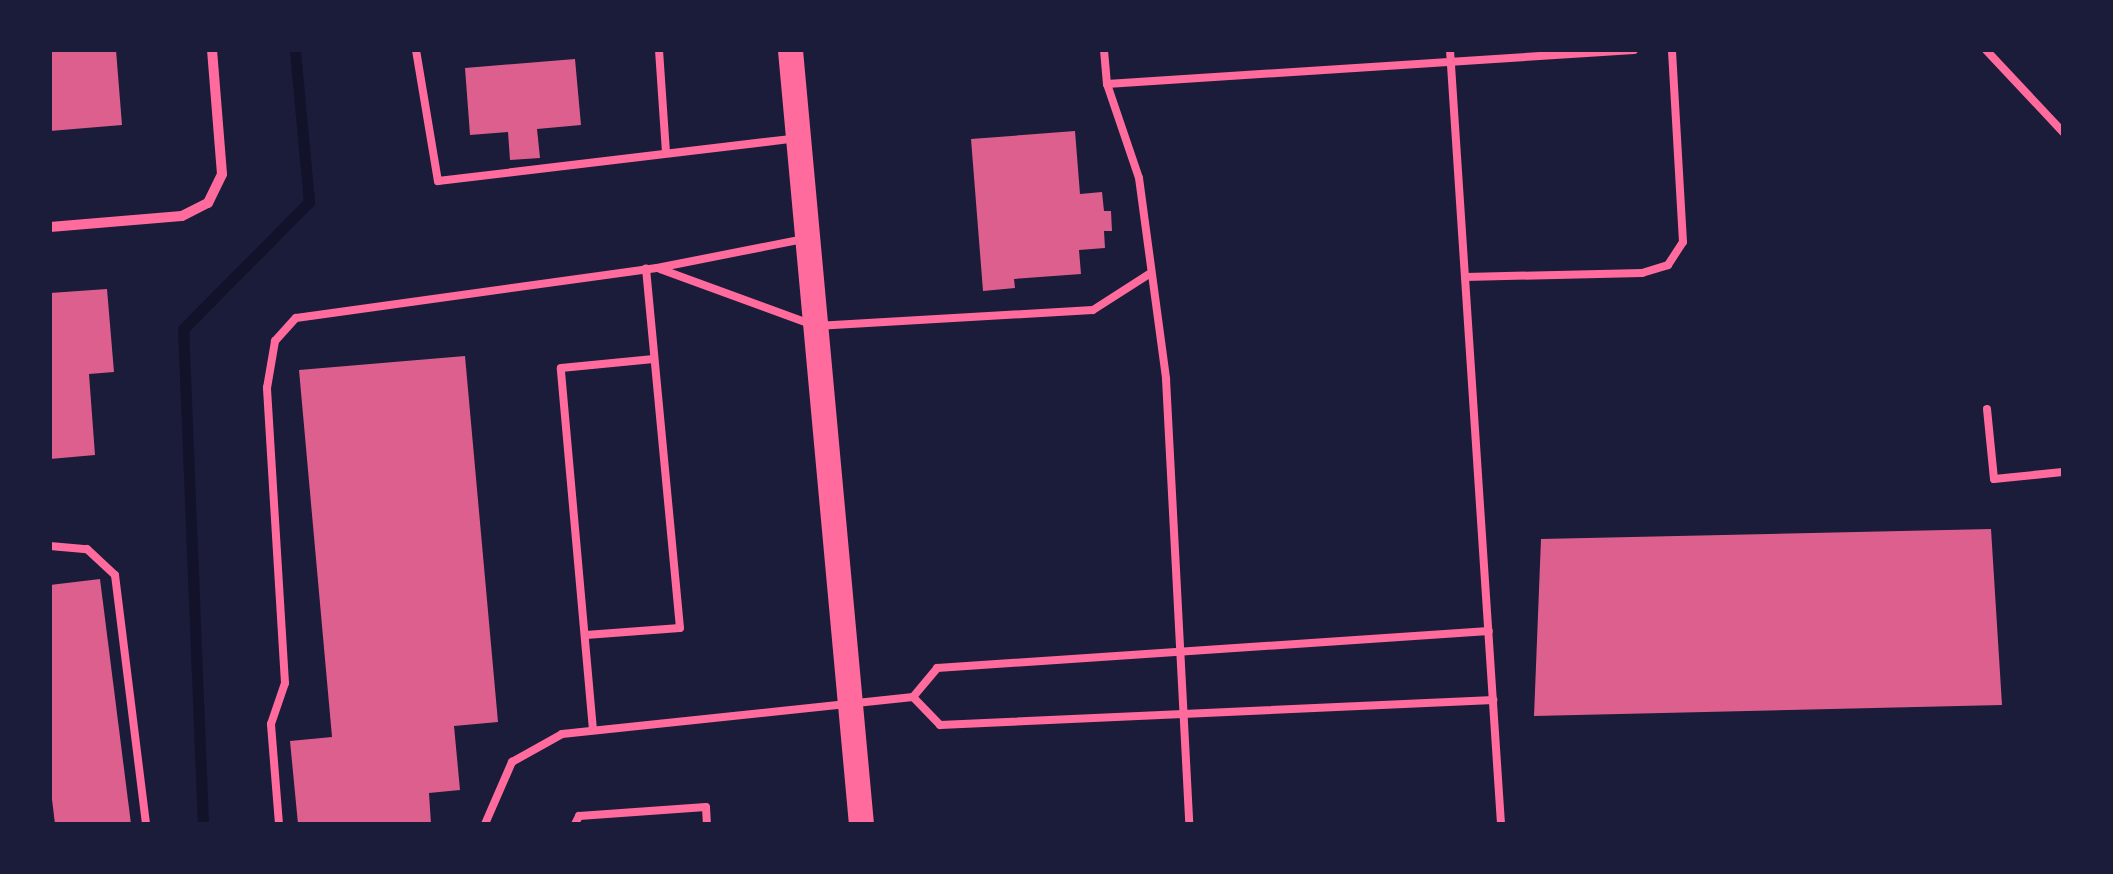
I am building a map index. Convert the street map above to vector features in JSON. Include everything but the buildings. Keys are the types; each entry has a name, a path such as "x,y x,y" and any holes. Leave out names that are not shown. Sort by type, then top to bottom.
{"main road":[{"path":"790,50 861,824"}],"street":[{"path":"50,227 182,216 208,203 222,174 212,50"}],"lane":[{"path":"416,50 438,181 796,139"},
{"path":"659,50 666,152"},
{"path":"1104,50 1108,84 1139,178 1166,379 1189,824"},
{"path":"1108,84 1450,55 1634,50"},
{"path":"1465,277 1642,272 1668,265 1683,242 1672,50"},
{"path":"1986,50 2063,132"},
{"path":"1450,55 1501,824"},
{"path":"278,824 270,724 285,684 267,388 275,341 296,318 657,268 807,238"},
{"path":"657,268 816,326 1093,310 1149,274"},
{"path":"586,635 680,628 646,269"},
{"path":"593,730 562,368 654,359"},
{"path":"1987,410 1994,478 2063,472"},
{"path":"50,546 87,549 115,575 146,824"},
{"path":"485,824 512,762 562,734 914,697 937,668 1490,631"},
{"path":"914,697 940,725 1494,700"},
{"path":"575,824 579,816 706,807 707,824"}],"waterway":[{"path":"203,824 183,329 309,202 295,50"}]}
